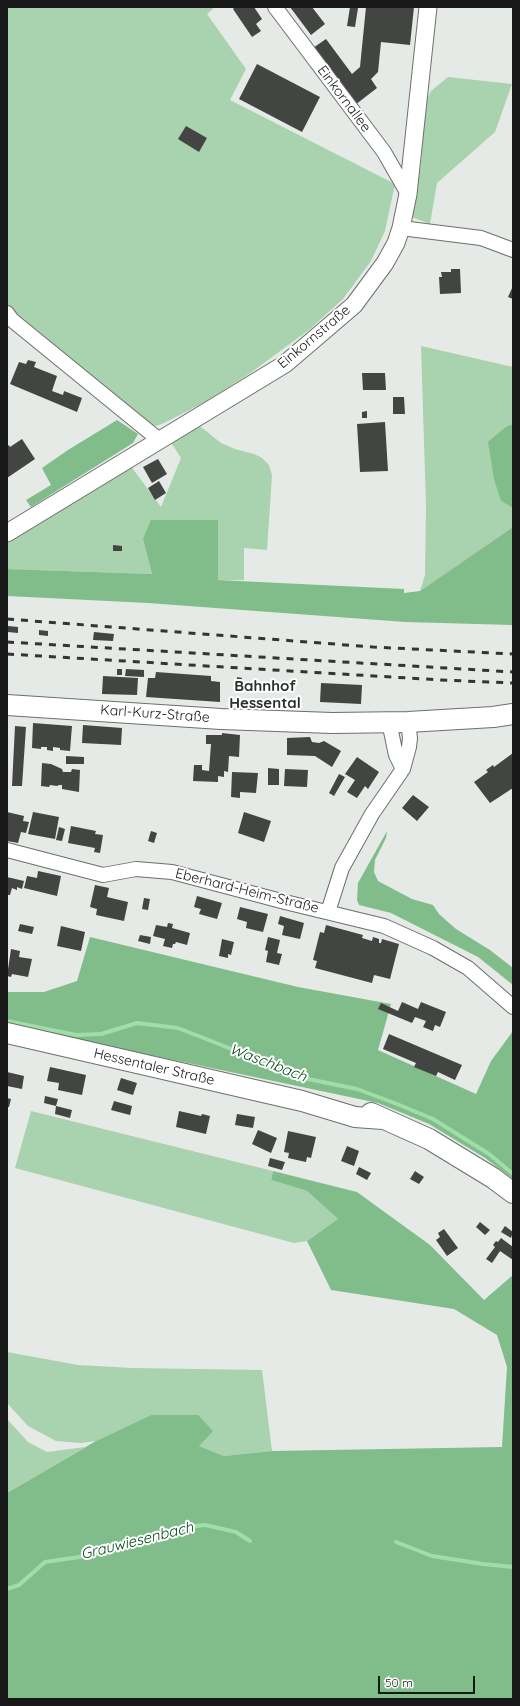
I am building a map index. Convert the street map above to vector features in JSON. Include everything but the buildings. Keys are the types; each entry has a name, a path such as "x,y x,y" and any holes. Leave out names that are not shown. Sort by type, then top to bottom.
{"main road":[{"name":"Karl-Kurz-Straße","path":"7,705 221,719 325,722 406,722 493,717 513,714"},
{"name":"Karl-Kurz-Straße","path":"406,722 454,706 480,705 513,710"},
{"name":"Hessentaler Straße","path":"7,1033 302,1100 355,1116 383,1119 428,1139 493,1178 513,1193"}],"street":[{"name":"Einkornallee","path":"275,7 384,152 408,194"},
{"name":"Einkornstraße","path":"7,533 158,440 286,364 354,305 385,264 396,243 401,228 408,194 428,7"},
{"path":"401,228 481,238 513,250"},
{"path":"7,313 12,320 158,440"},
{"path":"403,769 396,755 406,722"},
{"name":"Eberhard-Heim-Straße","path":"7,850 103,875 136,868 172,872 328,912 342,868 372,814 403,769 409,742 406,722"},
{"path":"328,912 384,926 433,948 468,968 513,1007"}],"green space":[{"path":"7,7 215,7 207,14 246,69 230,100 395,184 385,231 371,261 343,299 310,329 249,374 205,402 162,424 155,426 141,419 7,307 9,302 7,305"},
{"path":"448,77 512,84 495,132 437,183 430,224 412,217 421,164 425,104 431,91"},
{"path":"421,346 513,367 513,424 507,426 501,501 513,508 513,527 420,591 425,575 426,506"},
{"path":"117,420 138,434 133,443 31,507 26,500 51,485 42,468"},
{"path":"513,424 513,508 501,501 494,479 488,442 507,426"},
{"path":"194,426 201,427 221,443 262,458 269,465 272,475 267,550 244,548 244,580 217,580 218,520 143,539 152,574 7,569 7,538 130,465 161,507 181,458 170,441"},
{"path":"151,520 218,520 218,580 404,589 404,593 420,591 513,527 513,625 405,622 148,603 7,596 7,569 152,574 143,539"},
{"path":"387,831 386,838 375,860 374,872 378,881 412,899 433,905 439,914 456,929 490,950 513,968 513,985 478,957 391,913 359,905 357,900 358,883"},
{"path":"90,937 298,987 391,1004 378,1050 476,1094 491,1061 513,1031 513,1179 485,1158 429,1124 378,1103 7,1025 7,992 44,992 77,981"},
{"path":"31,1111 273,1171 271,1180 307,1191 338,1219 307,1241 294,1243 15,1168"},
{"path":"273,1171 357,1192 430,1245 484,1300 513,1275 513,1699 7,1699 7,1493 96,1441 151,1415 198,1415 213,1431 199,1446 224,1456 272,1451 502,1447 507,1367 497,1335 454,1309 331,1290 307,1241 338,1219 307,1191 271,1180"},
{"path":"7,1352 78,1365 133,1368 262,1370 272,1451 224,1456 199,1446 151,1415 96,1441 81,1443 56,1441 28,1426 7,1403"},
{"path":"7,1419 28,1442 47,1452 85,1447 7,1493"}],"waterway":[{"name":"Waschbach","path":"7,1021 76,1035 101,1034 137,1023 178,1028 308,1079 357,1089 433,1119 489,1154 513,1174"},
{"name":"Grauwiesenbach","path":"7,1589 19,1585 45,1562 93,1555 186,1527 205,1525 236,1532 250,1541"},
{"name":"Grauwiesenbach","path":"396,1542 432,1556 513,1567"}],"railway":[{"path":"7,619 373,647 513,654"},
{"path":"7,642 513,672"},
{"path":"7,654 513,683"}],"district":[{"name":"Bahnhof Hessental","path":"265,694"}]}
